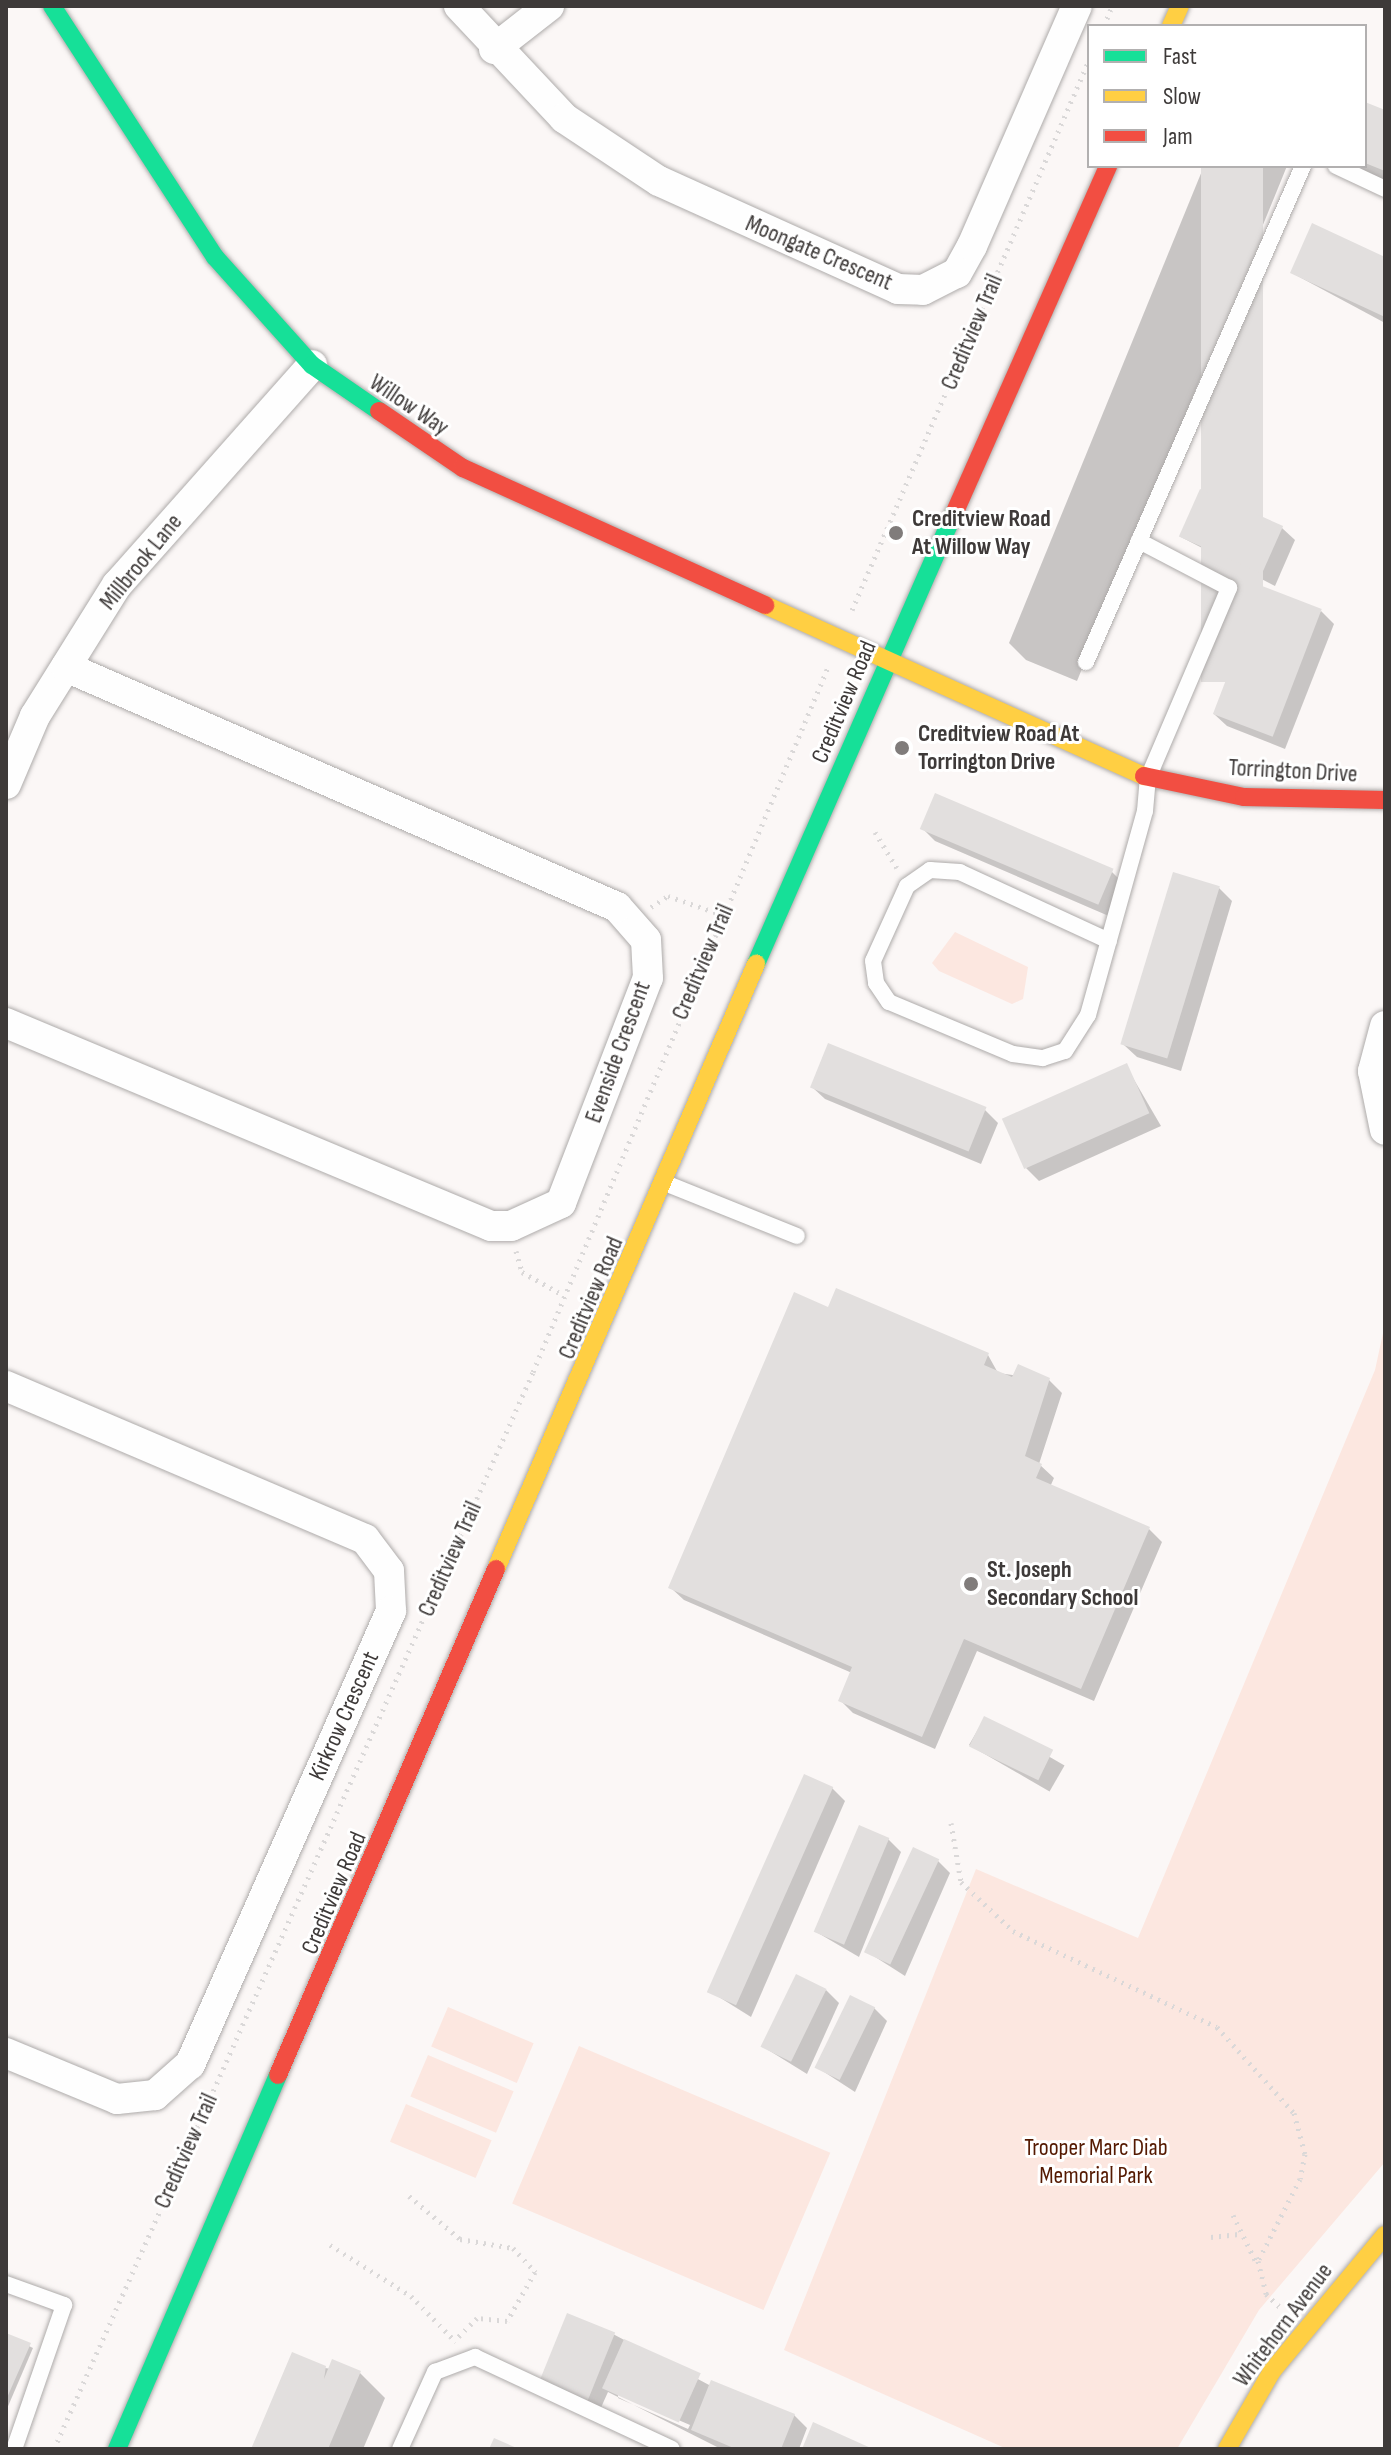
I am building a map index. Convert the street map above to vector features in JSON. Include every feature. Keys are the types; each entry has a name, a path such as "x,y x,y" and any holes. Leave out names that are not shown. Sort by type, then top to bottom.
{"main road":[{"name":"Willow Way","path":"52,6 215,257 312,365 463,468 890,657"},
{"name":"Creditview Road","path":"117,2449 890,657 1107,168"},
{"name":"Torrington Drive","path":"890,657 1148,778 1244,797 1385,800"},
{"name":"Whitehorn Avenue","path":"1227,2449 1304,2328 1385,2235"}],"street":[{"name":"Moongate Crescent","path":"459,6 494,49 564,118 659,181 898,289 923,290 957,273 972,246 1077,6"},
{"path":"494,49 549,6"},
{"name":"Millbrook Lane","path":"6,784 66,667 117,585 312,365"},
{"path":"66,667 633,918"},
{"name":"Evenside Crescent","path":"511,1226 561,1203 648,978 646,940 633,918"},
{"path":"6,1023 491,1226 511,1226"},
{"path":"1385,1026 1373,1071 1385,1130"},
{"name":"Kirkrow Crescent","path":"6,1386 365,1539 389,1571 391,1611 190,2064 155,2095 117,2099 6,2053"}],"lane":[{"path":"1086,662 1302,168"},
{"path":"1340,168 1385,189"},
{"path":"1109,941 960,872 930,870 907,886 873,961 876,983 889,1002 1013,1054 1043,1058 1065,1051 1088,1015 1109,941 1148,778 1229,588 1139,541"},
{"path":"665,1183 797,1236"},
{"path":"6,2284 64,2305 14,2449"},
{"path":"400,2449 435,2372 468,2360 672,2449"}],"path":[{"name":"Creditview Trail","path":"855,604 1087,65"},
{"name":"Creditview Trail","path":"54,2449 563,1295 830,662"},
{"path":"875,832 907,886"},
{"path":"633,918 668,896 723,915"},
{"path":"511,1226 522,1272 563,1295"},
{"path":"951,1823 961,1882 1013,1931 1217,2027 1294,2113 1305,2154 1300,2179 1262,2244 1258,2265"},
{"path":"409,2196 460,2239 513,2248 535,2272 507,2321 477,2318 455,2340"},
{"path":"1233,2215 1239,2234 1258,2265 1266,2294 1304,2328"},
{"path":"1211,2237 1239,2234"},
{"path":"330,2245 411,2296 455,2340 468,2360"}],"green space":[{"path":"955,932 1028,967 1023,999 1012,1004 939,971 932,963"},
{"name":"Trooper Marc Diab Memorial Park","path":"1385,1324 1385,2162 1259,2310 1177,2449 1007,2449 784,2350 976,1869 1138,1938 1375,1370"},
{"path":"448,2007 534,2043 517,2083 431,2047"},
{"path":"579,2046 830,2153 763,2310 512,2203"},
{"path":"428,2055 514,2091 496,2133 410,2096"},
{"path":"406,2104 492,2140 476,2178 390,2142"}],"building":[{"path":"1367,103 1385,110 1385,171 1367,164"},
{"path":"1201,168 1263,168 1263,682 1201,682"},
{"path":"1312,223 1385,257 1385,317 1290,273"},
{"path":"1200,489 1283,526 1262,574 1179,537"},
{"path":"1262,586 1322,609 1273,737 1213,714"},
{"path":"935,793 1114,869 1098,905 920,829"},
{"path":"1173,872 1220,886 1167,1058 1120,1044"},
{"path":"828,1043 987,1107 969,1152 810,1088"},
{"path":"1127,1063 1149,1113 1024,1169 1002,1119"},
{"path":"836,1288 989,1353 984,1365 1012,1377 1018,1364 1050,1378 1025,1456 1042,1464 1036,1478 1150,1527 1081,1689 964,1639 922,1737 838,1701 852,1667 668,1588 794,1292 828,1307"},
{"path":"984,1716 1053,1750 1038,1780 969,1747"},
{"path":"804,1774 833,1787 736,2005 707,1992"},
{"path":"859,1825 889,1838 844,1945 814,1932"},
{"path":"913,1847 939,1859 890,1964 864,1952"},
{"path":"796,1974 827,1989 791,2062 760,2047"},
{"path":"850,1995 875,2007 840,2080 814,2068"},
{"path":"567,2313 615,2332 587,2401 539,2382"},
{"path":"6,2333 31,2343 6,2400"},
{"path":"624,2339 701,2373 679,2422 602,2388"},
{"path":"292,2352 326,2366 324,2379 332,2359 361,2371 328,2449 251,2449"},
{"path":"711,2380 795,2414 781,2449 736,2449 691,2430"},
{"path":"813,2422 873,2449 802,2449"},
{"path":"494,2438 519,2449 489,2449"}],"traffic: fast":[{"path":"52,6 215,257 312,365 379,411"},
{"path":"756,964 954,514"},
{"path":"117,2449 278,2075"}],"traffic: slow":[{"path":"1172,24 1180,6"},
{"path":"765,605 1144,776"},
{"path":"496,1569 756,964"},
{"path":"1227,2449 1272,2371 1385,2235"}],"traffic: jam":[{"path":"954,514 1107,168"},
{"path":"379,411 463,468 765,605"},
{"path":"1144,776 1244,797 1385,800"},
{"path":"278,2075 496,1569"}],"place":[{"name":"Creditview Road At Willow Way","path":"896,533"},
{"name":"Creditview Road At Torrington Drive","path":"902,748"},
{"name":"St. Joseph Secondary School","path":"971,1584"}]}
